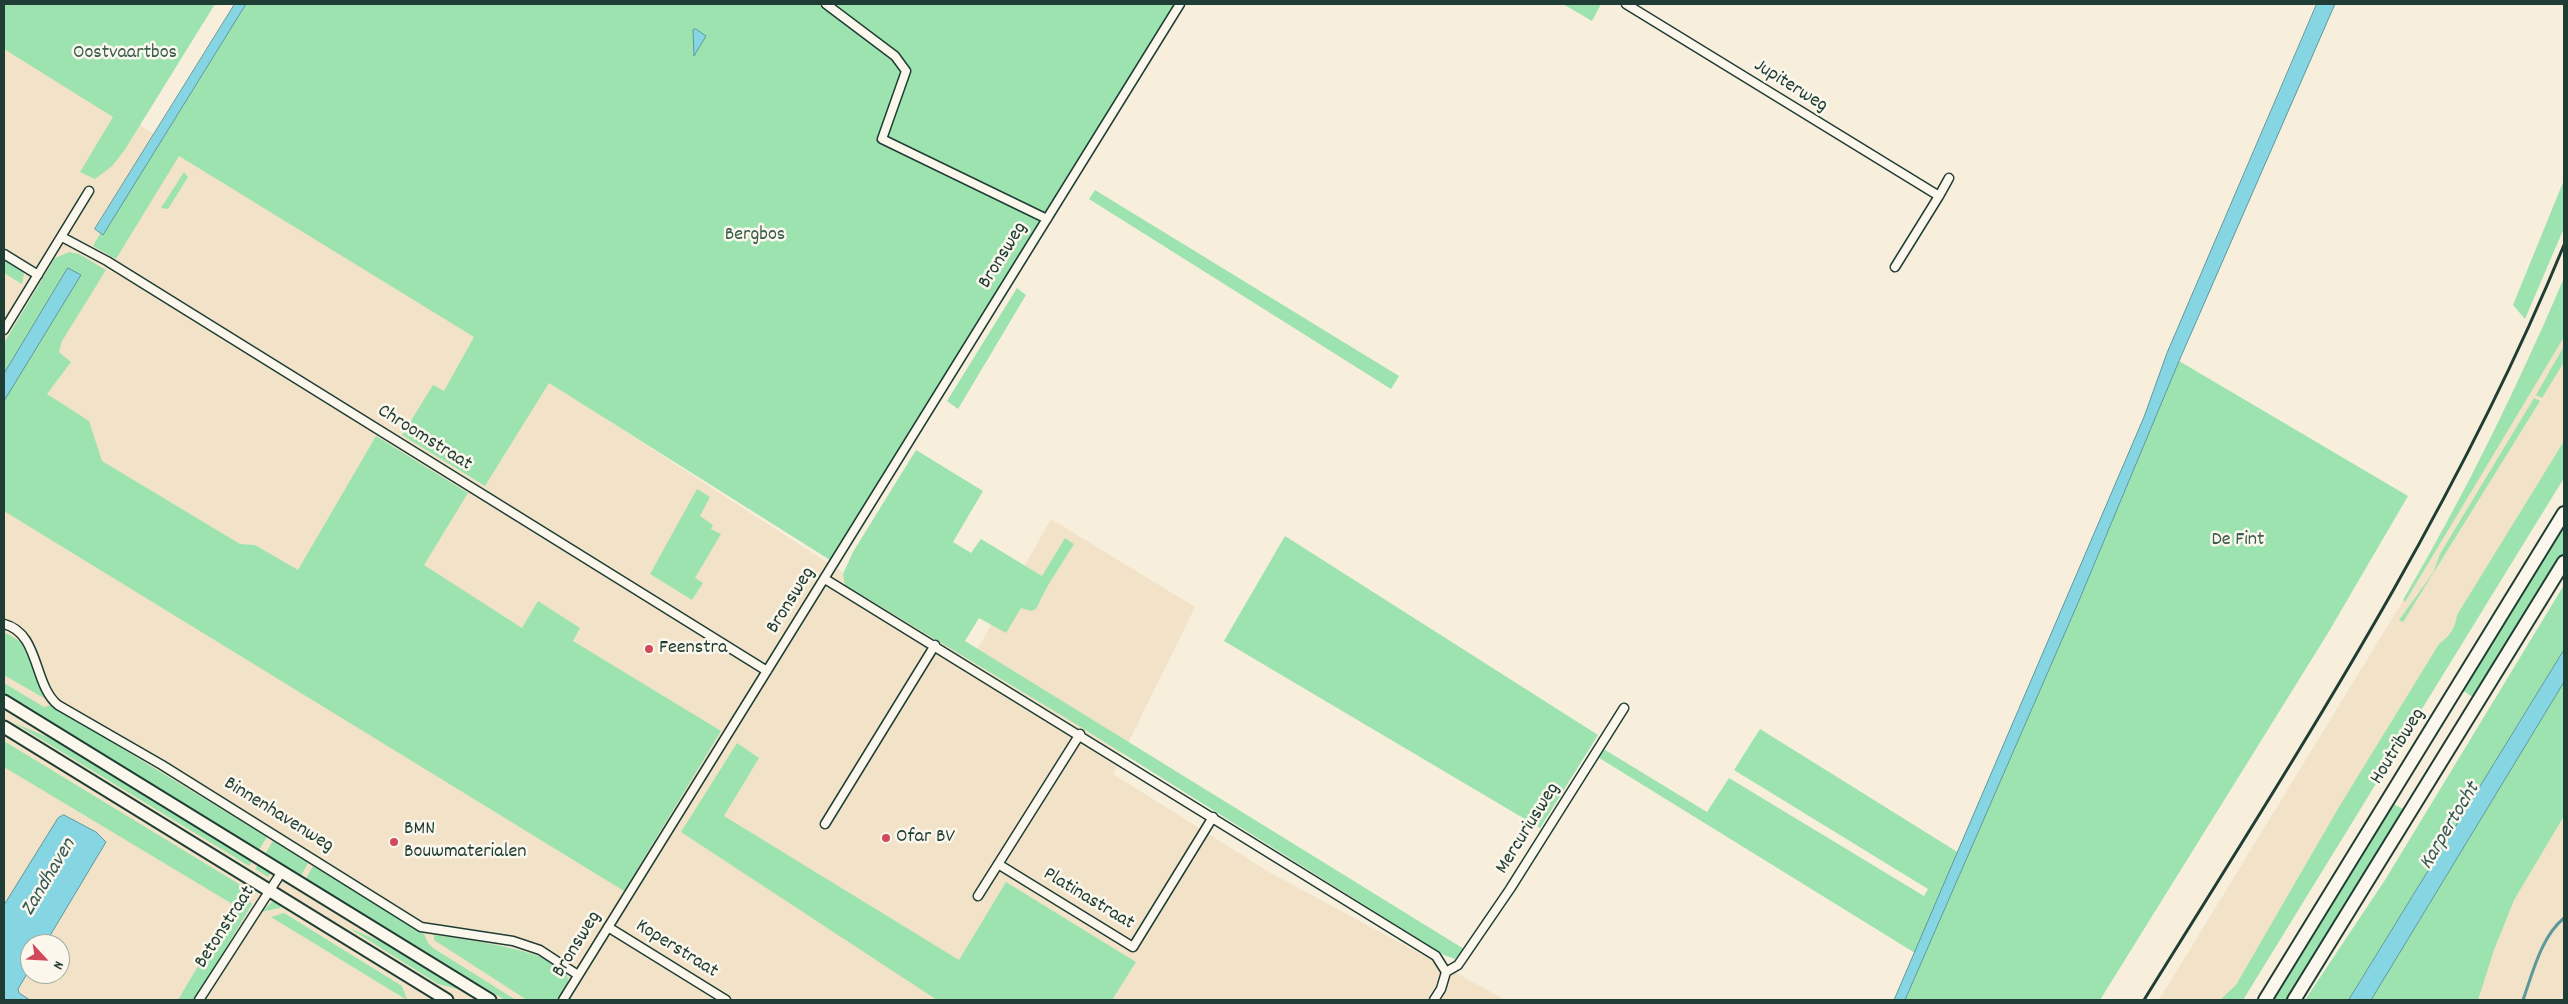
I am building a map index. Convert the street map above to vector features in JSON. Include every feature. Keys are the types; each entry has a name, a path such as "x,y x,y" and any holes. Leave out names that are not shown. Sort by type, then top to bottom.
{"main road":[{"name":"Houtribweg","path":"2265,1000 2564,513"},
{"path":"2294,1000 2564,562"},
{"path":"4,701 490,1000"},
{"path":"4,727 270,889 447,1000"}],"street":[{"name":"Bronsweg","path":"826,4 895,56 906,71 882,139 1047,219"},
{"name":"Bronsweg","path":"564,1000 1180,4"},
{"name":"Jupiterweg","path":"1626,4 1939,196"},
{"path":"1895,267 1949,178"},
{"path":"4,330 89,191"},
{"name":"Chroomstraat","path":"62,236 107,261 767,671"},
{"path":"4,254 38,275"},
{"path":"825,578 1436,956 1446,972 1441,989 1434,1000"},
{"name":"Binnenhavenweg","path":"4,624 12,626 25,640 39,668 47,694 58,705 162,765 421,926 513,941 540,950 578,975"},
{"path":"825,824 935,645"},
{"name":"Mercuriusweg","path":"1446,972 1458,966 1510,889 1624,708"},
{"path":"978,896 1080,734"},
{"name":"Platinastraat","path":"998,864 1133,947 1213,817"},
{"name":"Betonstraat","path":"199,1000 281,873"},
{"name":"Koperstraat","path":"608,927 726,1000"}],"shaded area":[{"path":"4,42 365,263 973,657 1051,519 1195,607 1113,774 1269,872 1506,1000 12,1000 22,984 70,984 70,934 51,934 106,842 4,917"},
{"path":"2564,323 2564,454 2230,1000 2159,1000 2525,401"},
{"path":"2564,768 2564,1000 2438,1000"}],"green space":[{"name":"Oostvaartbos","path":"4,4 215,4 124,151 112,166 95,179 80,172 113,117 4,49"},
{"name":"Bergbos","path":"246,4 1177,4 830,560 549,383 485,486 402,435 433,385 444,391 474,337 179,156 116,259 93,246 101,232 103,234"},
{"path":"1563,4 1601,4 1592,21"},
{"path":"184,172 188,177 168,209 161,208"},
{"path":"2564,180 2564,228 2525,319 2513,305"},
{"path":"1095,190 1399,376 1391,389 1089,199"},
{"path":"69,252 79,254 106,270 62,341 59,352 71,362 47,394 89,421 102,461 240,544 255,545 298,570 376,436 468,493 424,565 522,628 538,601 580,628 573,641 721,731 624,891 4,511 4,401 81,275 68,268 4,374 4,343 55,258"},
{"path":"4,259 20,268 24,274 22,284 4,273"},
{"path":"2564,278 2564,337 2405,602 2403,600 2426,561 2489,441 2528,360"},
{"path":"1017,288 1026,295 958,409 947,401"},
{"path":"2564,346 2564,362 2542,398 2536,395"},
{"name":"De Fint","path":"2179,361 2408,496 2328,633 2100,1000 1905,1000 2078,603"},
{"path":"2534,398 2540,401 2403,622 2399,620 2433,573 2440,554"},
{"path":"2564,441 2564,478 2243,1000 2220,1000 2236,985 2339,807 2439,644 2451,631 2457,615"},
{"path":"916,450 983,491 953,542 971,553 981,539 1042,576 1065,538 1074,544 1047,587 1036,609 1031,611 1021,608 1006,633 979,618 965,641 1464,949 1455,959 1444,955 1079,726 845,585 843,574 853,552"},
{"path":"697,489 710,497 700,516 713,525 711,529 721,534 695,578 703,583 692,600 650,574"},
{"path":"2564,524 2564,554 2474,698 2462,690"},
{"path":"1285,536 1598,735 1540,828 1224,641"},
{"path":"2564,585 2564,650 2349,1000 2305,1000 2385,880"},
{"path":"4,632 21,642 47,696 42,697 4,675"},
{"path":"2564,682 2564,816 2514,900 2494,950 2478,1000 2371,1000"},
{"path":"4,683 44,707 51,705 267,837 259,850 4,694"},
{"path":"14,723 69,746 253,859 249,866"},
{"path":"1760,729 1959,853 1915,953 1596,756 1602,748 1707,812 1729,778 1924,896 1928,889 1734,770"},
{"path":"4,741 239,884 239,889 252,904 195,1000 178,1000 234,905 4,767"},
{"path":"737,743 759,758 724,816 959,960 1006,882 1136,962 1112,1000 937,1000 681,832"},
{"path":"2392,803 2405,810 2288,1000 2271,1000"},
{"path":"273,841 308,863 301,876 265,854"},
{"path":"259,863 272,871 268,877 255,869"},
{"path":"313,866 424,934 428,943 433,948 516,1000 505,1000 306,879"},
{"path":"280,901 284,903 280,908 261,912 272,902"},
{"path":"284,913 402,986 407,1000 271,917"},
{"path":"349,928 390,945 461,990 438,984"},
{"path":"434,935 486,943 532,954 550,961 563,970 568,982 557,1000 527,1000 434,940"}],"water":[{"path":"235,4 246,4 103,235 95,229"},
{"path":"2317,4 2335,4 2179,361 2078,603 1905,1000 1894,1000 2144,417 2167,353"},
{"path":"696,29 706,36 694,56 693,30"},
{"path":"68,268 81,275 4,401 4,374"},
{"path":"2564,650 2564,682 2371,1000 2349,1000"},
{"name":"Zandhaven","path":"64,815 96,832 106,842 51,934 20,934 21,984 18,989 19,993 30,1000 4,1000 4,905 58,818"}],"waterway":[{"path":"2523,1000 2544,945 2549,935 2564,918"}],"railway":[{"path":"2144,1000 2315,724 2423,537 2473,442 2521,344 2564,245"}],"place":[{"name":"Feenstra","path":"649,649"},
{"name":"Ofar BV","path":"886,838"},
{"name":"BMN Bouwmaterialen","path":"394,842"}],"water label":[{"name":"Karpertocht","path":"2451,827"}]}
